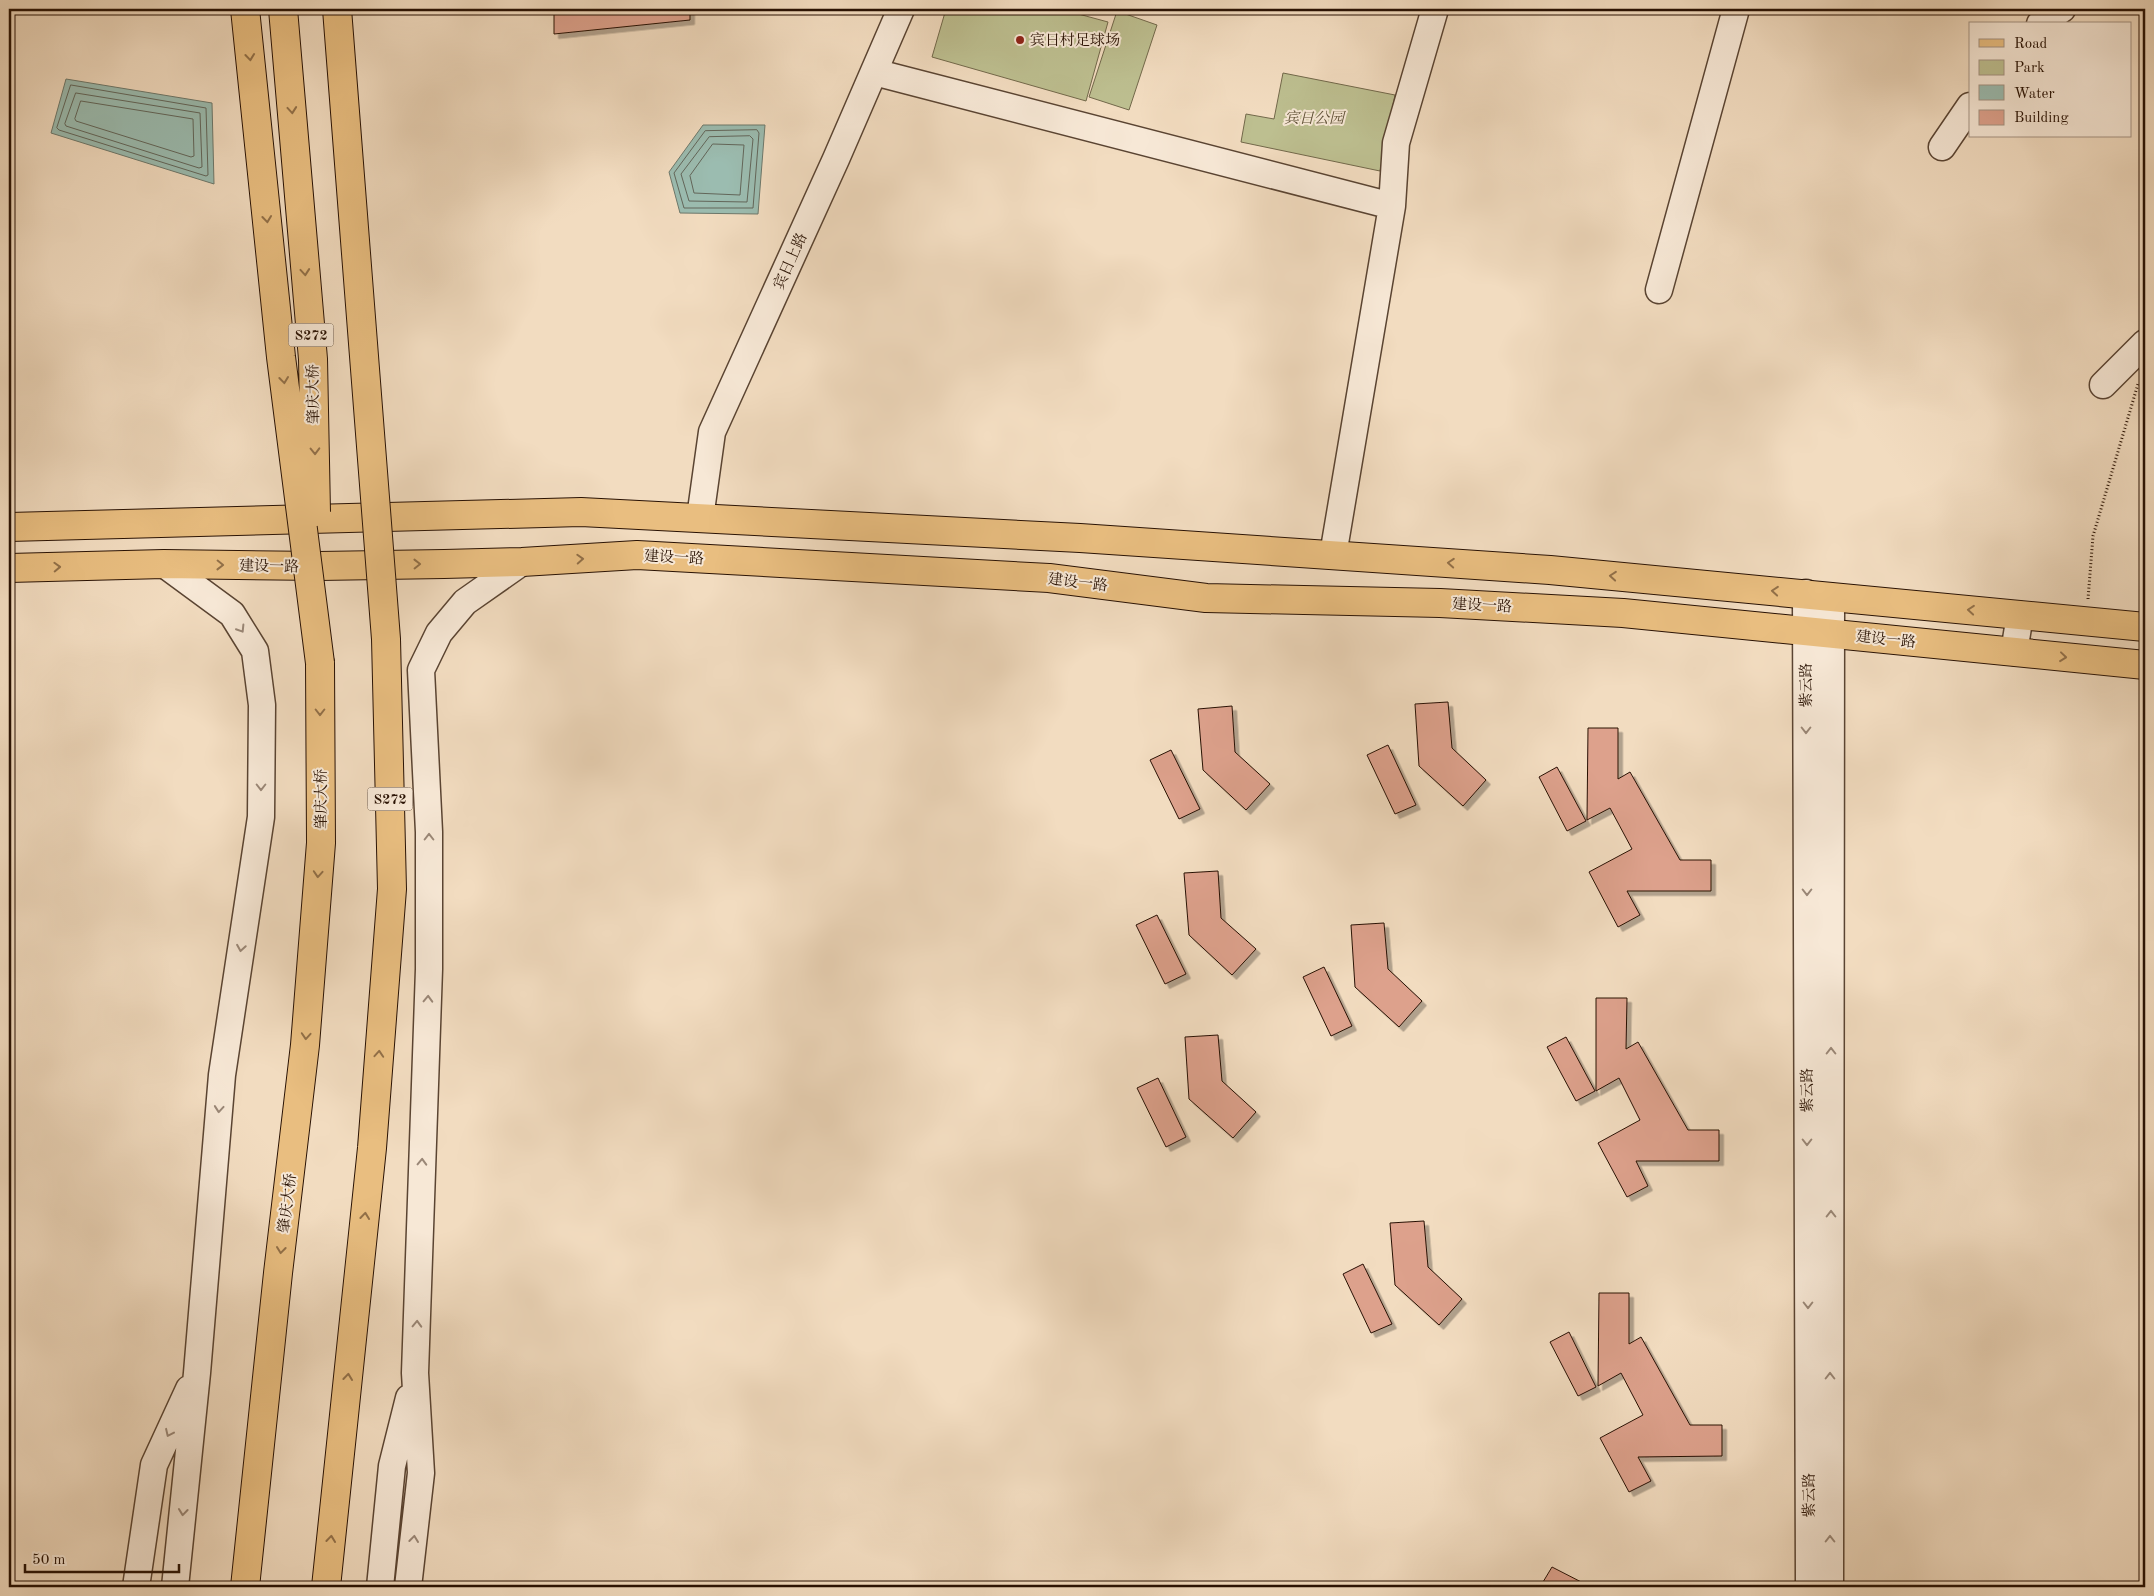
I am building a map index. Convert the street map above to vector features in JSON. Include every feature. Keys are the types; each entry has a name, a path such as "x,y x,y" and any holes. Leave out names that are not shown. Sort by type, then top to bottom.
{"main road":[{"path":"245,9 281,357 320,663"},
{"name":"肇庆大桥","path":"245,1587 278,1273 306,1045 321,843 320,663 312,359 283,9"},
{"name":"S272","path":"326,1587 372,1148 392,889 386,639 337,9"},
{"path":"9,527 582,512 1080,538 1550,570 2145,627"},
{"name":"建设一路","path":"9,568 164,564 318,566 522,562 646,556 1049,578 1206,598 1440,603 1623,613 2145,665"}],"street":[{"name":"宾日上路","path":"700,518 712,432 836,159 901,9"},
{"path":"1333,555 1392,206 1396,143 1435,9"},
{"path":"1659,290 1736,9"},
{"path":"2043,22 2062,9"},
{"path":"874,72 1392,206"},
{"path":"1942,147 1969,107"},
{"path":"2103,385 2145,343"},
{"path":"408,1587 421,1473 415,1373 429,960 430,832 421,670 439,633 465,602 522,562"},
{"path":"164,564 232,614 254,651 262,705 261,817 222,1076 197,1373 175,1587"},
{"name":"紫云路","path":"1809,1587 1819,595"},
{"path":"2014,652 2020,615"},
{"name":"紫云路","path":"1819,632 1830,1587"},
{"path":"136,1587 154,1465 197,1373"},
{"path":"380,1587 392,1466 415,1373"}],"path":[{"path":"2086,621 2093,536 2140,378"}],"green space":[{"name":"宾日村足球场","path":"946,9 1060,9 1108,22 1086,101 932,57"},
{"path":"1117,11 1157,25 1129,110 1089,97"},
{"name":"宾日公园","path":"1283,73 1395,95 1380,171 1241,142 1246,114 1274,119"}],"water":[{"path":"66,79 212,103 214,184 51,133"},
{"path":"703,125 765,125 758,214 680,213 669,172"}],"building":[{"path":"554,9 690,9 690,20 554,34"},
{"path":"1448,702 1452,748 1486,780 1463,806 1419,766 1415,704"},
{"path":"1232,706 1235,752 1270,784 1246,810 1203,770 1198,709"},
{"path":"1588,728 1618,728 1618,779 1630,772 1680,860 1711,860 1711,891 1627,891 1640,915 1618,927 1589,872 1632,849 1610,808 1587,820"},
{"path":"1388,745 1416,805 1395,814 1367,755"},
{"path":"1171,750 1200,809 1179,819 1150,760"},
{"path":"1557,767 1586,821 1567,831 1539,777"},
{"path":"1218,871 1221,918 1256,949 1232,975 1189,935 1184,873"},
{"path":"1157,915 1186,974 1165,984 1136,925"},
{"path":"1384,923 1388,969 1422,1001 1399,1027 1355,987 1351,925"},
{"path":"1324,967 1352,1026 1331,1036 1303,977"},
{"path":"1596,998 1627,998 1626,1049 1638,1042 1688,1130 1719,1130 1719,1161 1636,1161 1648,1186 1627,1197 1598,1143 1640,1120 1619,1078 1596,1091"},
{"path":"1218,1035 1222,1081 1256,1112 1233,1138 1189,1099 1185,1037"},
{"path":"1566,1037 1595,1091 1576,1101 1547,1047"},
{"path":"1158,1078 1186,1137 1166,1147 1137,1088"},
{"path":"1424,1221 1428,1267 1462,1299 1439,1325 1395,1285 1390,1223"},
{"path":"1363,1264 1392,1324 1371,1333 1343,1274"},
{"path":"1599,1293 1629,1293 1629,1344 1641,1337 1690,1425 1722,1425 1722,1456 1638,1457 1651,1481 1629,1492 1600,1438 1643,1415 1621,1373 1598,1386"},
{"path":"1569,1332 1596,1387 1578,1396 1550,1342"},
{"path":"1552,1567 1591,1587 1540,1587"}],"place":[{"name":"宾日村足球场","path":"1020,40"}]}
